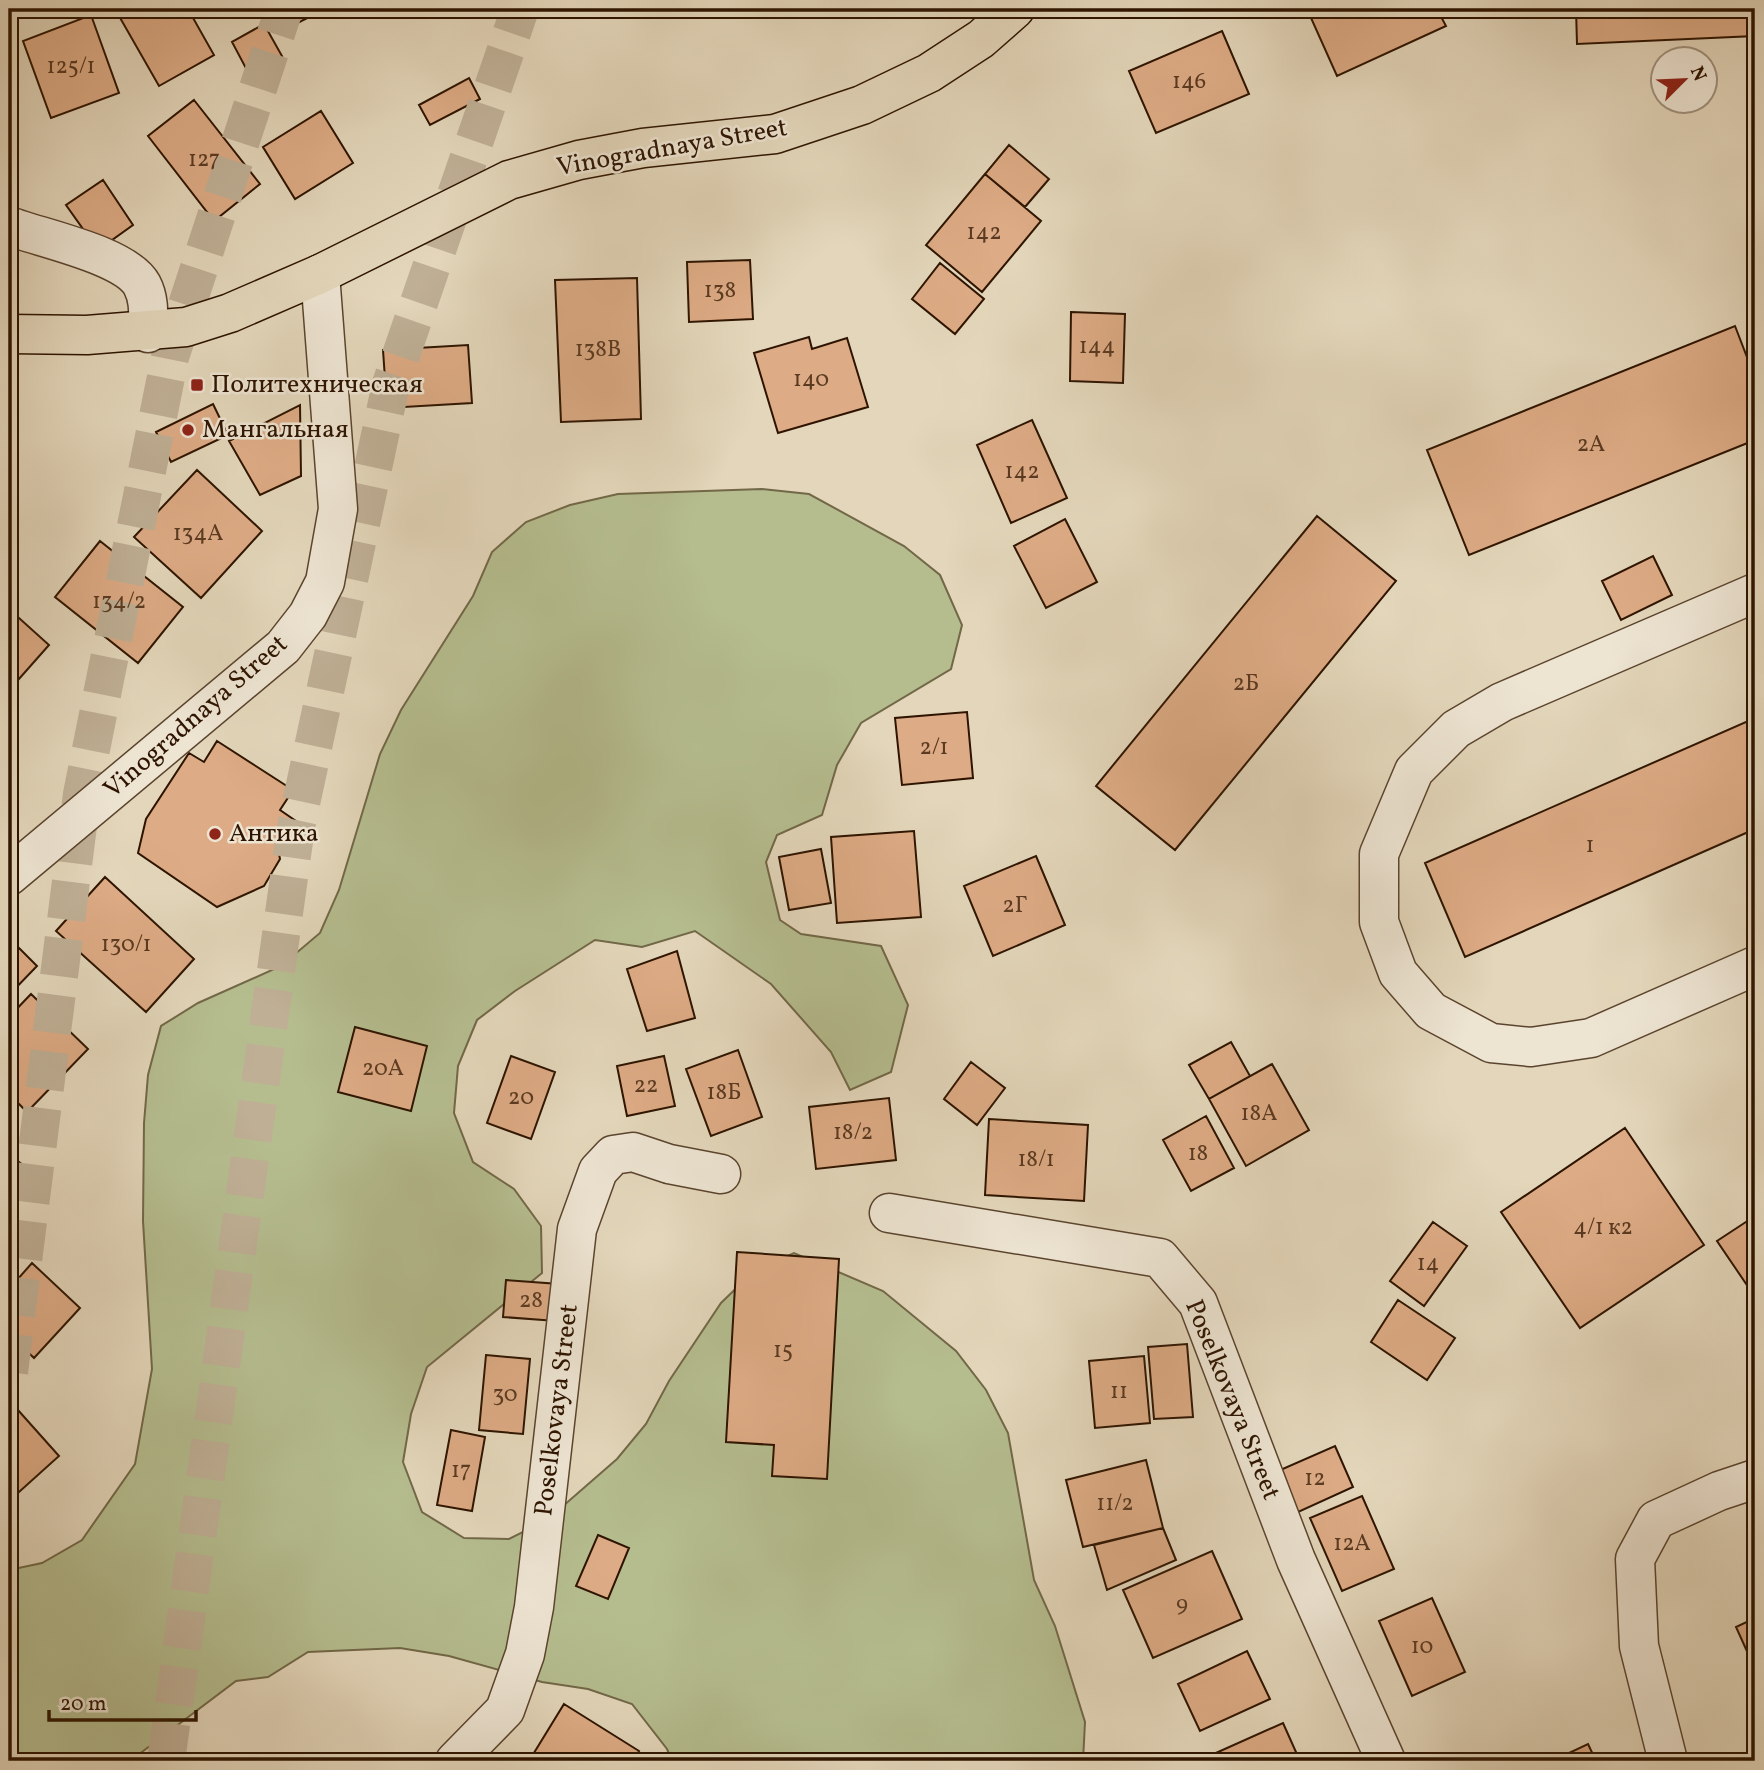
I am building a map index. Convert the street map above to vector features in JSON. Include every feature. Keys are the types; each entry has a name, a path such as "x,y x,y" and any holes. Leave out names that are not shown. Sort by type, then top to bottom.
{"main road":[{"name":"Vinogradnaya Street","path":"9,334 148,333 186,327 230,313 320,274 509,180 579,160 643,148 775,134 862,105 929,73 981,39 1015,9"}],"street":[{"path":"9,226 124,267 141,283 148,303 148,333"},
{"name":"Vinogradnaya Street","path":"9,876 283,647 308,615 326,582 338,509 320,274"},
{"path":"1755,593 1502,702 1456,729 1414,771 1379,854 1378,895 1378,922 1398,973 1430,1011 1492,1043 1531,1047 1591,1038 1755,966"},
{"name":"Poselkovaya Street","path":"455,1761 505,1710 525,1654 534,1607 578,1229 598,1171 613,1155 634,1152 669,1164 721,1174"},
{"name":"Poselkovaya Street","path":"889,1213 1160,1258 1198,1303 1296,1559 1386,1761"},
{"path":"1668,1761 1639,1646 1635,1559 1656,1520 1718,1491 1755,1479"}],"green space":[{"path":"762,489 809,494 904,546 940,575 962,625 951,669 861,723 837,765 822,815 777,835 766,862 780,920 801,934 881,946 908,1005 891,1072 850,1090 831,1052 771,984 695,931 642,947 595,940 515,991 477,1020 458,1066 454,1113 473,1162 514,1189 541,1226 542,1273 427,1367 411,1414 403,1462 422,1512 464,1538 509,1539 547,1520 617,1459 646,1424 669,1381 721,1303 754,1271 794,1253 883,1291 956,1351 986,1390 1008,1433 1034,1580 1055,1626 1085,1722 1083,1761 672,1761 667,1749 632,1704 588,1689 542,1682 449,1656 400,1648 308,1652 268,1677 236,1681 130,1761 9,1761 9,1570 42,1563 82,1540 135,1464 152,1369 143,1221 144,1123 148,1075 161,1026 198,1003 281,966 320,933 339,890 380,754 401,710 473,596 492,552 526,522 570,505 618,494"}],"building":[{"path":"115,9 188,9 214,55 159,86"},
{"path":"268,9 325,9 280,32"},
{"path":"1307,9 1437,9 1446,26 1337,76"},
{"path":"1576,9 1755,9 1755,36 1577,44"},
{"path":"91,15 119,93 51,118 23,41"},
{"path":"264,24 282,56 249,74 232,42"},
{"path":"1222,31 1249,94 1156,133 1129,71"},
{"path":"469,78 480,99 430,125 419,105"},
{"path":"194,100 260,184 214,221 148,136"},
{"path":"321,111 353,163 295,199 263,147"},
{"path":"1009,145 1049,179 1025,207 985,174"},
{"path":"985,174 1041,221 982,292 926,245"},
{"path":"103,180 133,225 98,250 66,205"},
{"path":"750,260 753,319 689,322 687,262"},
{"path":"940,263 984,299 955,334 912,299"},
{"path":"637,278 641,419 561,422 555,280"},
{"path":"1071,312 1125,314 1123,383 1070,381"},
{"path":"1735,326 1755,378 1755,440 1469,555 1427,450"},
{"path":"809,337 812,349 847,338 868,407 778,433 754,353"},
{"path":"468,345 472,403 387,408 383,350"},
{"path":"213,404 228,435 171,462 156,432"},
{"path":"300,405 301,476 260,495 229,441"},
{"path":"1032,420 1067,498 1011,523 977,445"},
{"path":"197,470 262,531 201,598 134,537"},
{"path":"1317,516 1396,581 1175,850 1096,786"},
{"path":"1065,519 1097,582 1046,608 1014,546"},
{"path":"100,541 183,607 138,663 55,597"},
{"path":"1653,556 1672,595 1621,620 1602,581"},
{"path":"9,609 49,645 11,688 9,686"},
{"path":"967,712 973,778 902,785 895,718"},
{"path":"1755,718 1755,829 1465,957 1425,863"},
{"name":"Антика","path":"217,741 293,790 280,810 296,821 278,848 280,859 264,886 217,907 138,853 146,819 189,753 204,762"},
{"path":"914,831 921,917 837,923 831,837"},
{"path":"821,849 831,903 789,910 779,857"},
{"path":"1036,856 1065,925 993,956 964,886"},
{"path":"105,877 194,959 146,1012 56,931"},
{"path":"9,938 37,966 9,995"},
{"path":"677,951 695,1018 647,1031 627,969"},
{"path":"31,994 88,1049 27,1112 9,1094 9,1017"},
{"path":"355,1027 427,1046 411,1111 338,1092"},
{"path":"1231,1042 1250,1076 1209,1099 1189,1065"},
{"path":"738,1050 762,1117 711,1136 686,1069"},
{"path":"511,1056 555,1072 531,1139 487,1123"},
{"path":"664,1056 675,1106 627,1116 617,1066"},
{"path":"971,1062 1005,1088 977,1125 944,1099"},
{"path":"1272,1064 1309,1130 1246,1166 1209,1099"},
{"path":"889,1098 896,1160 816,1169 809,1107"},
{"path":"1206,1116 1234,1168 1191,1191 1163,1140"},
{"path":"989,1119 1088,1125 1084,1201 985,1195"},
{"path":"1625,1128 1704,1245 1580,1328 1501,1212"},
{"path":"9,1154 29,1170 9,1194"},
{"path":"1755,1216 1755,1297 1717,1241"},
{"path":"1433,1222 1467,1246 1424,1306 1390,1281"},
{"path":"737,1252 839,1259 827,1479 772,1476 774,1445 726,1442"},
{"path":"32,1263 80,1308 34,1358 9,1334 9,1289"},
{"path":"506,1280 559,1284 556,1321 503,1317"},
{"path":"1398,1300 1455,1338 1427,1380 1371,1342"},
{"path":"1187,1344 1193,1417 1154,1419 1148,1347"},
{"path":"486,1355 530,1359 523,1434 479,1430"},
{"path":"1144,1356 1150,1423 1095,1428 1089,1361"},
{"path":"9,1400 59,1456 9,1501"},
{"path":"451,1430 485,1437 472,1511 437,1505"},
{"path":"1335,1446 1353,1487 1296,1513 1278,1471"},
{"path":"1146,1460 1163,1528 1083,1547 1066,1480"},
{"path":"1362,1496 1394,1569 1342,1591 1310,1518"},
{"path":"1163,1528 1176,1560 1107,1590 1094,1545"},
{"path":"598,1535 629,1548 608,1599 576,1586"},
{"path":"1212,1551 1242,1619 1153,1658 1123,1590"},
{"path":"1432,1598 1465,1672 1412,1696 1379,1621"},
{"path":"1755,1618 1755,1669 1736,1627"},
{"path":"1247,1651 1270,1699 1200,1731 1178,1684"},
{"path":"564,1704 639,1751 633,1761 529,1761"},
{"path":"1283,1723 1300,1761 1198,1761"},
{"path":"1588,1744 1596,1761 1552,1761"}],"tunnel":[{"path":"9,1372 82,794 170,357 284,9"},
{"path":"166,1761 296,827 391,384 520,9"}],"place":[{"name":"Политехническая","path":"197,385"},
{"name":"Мангальная","path":"188,430"},
{"name":"Антика","path":"215,834"}]}
